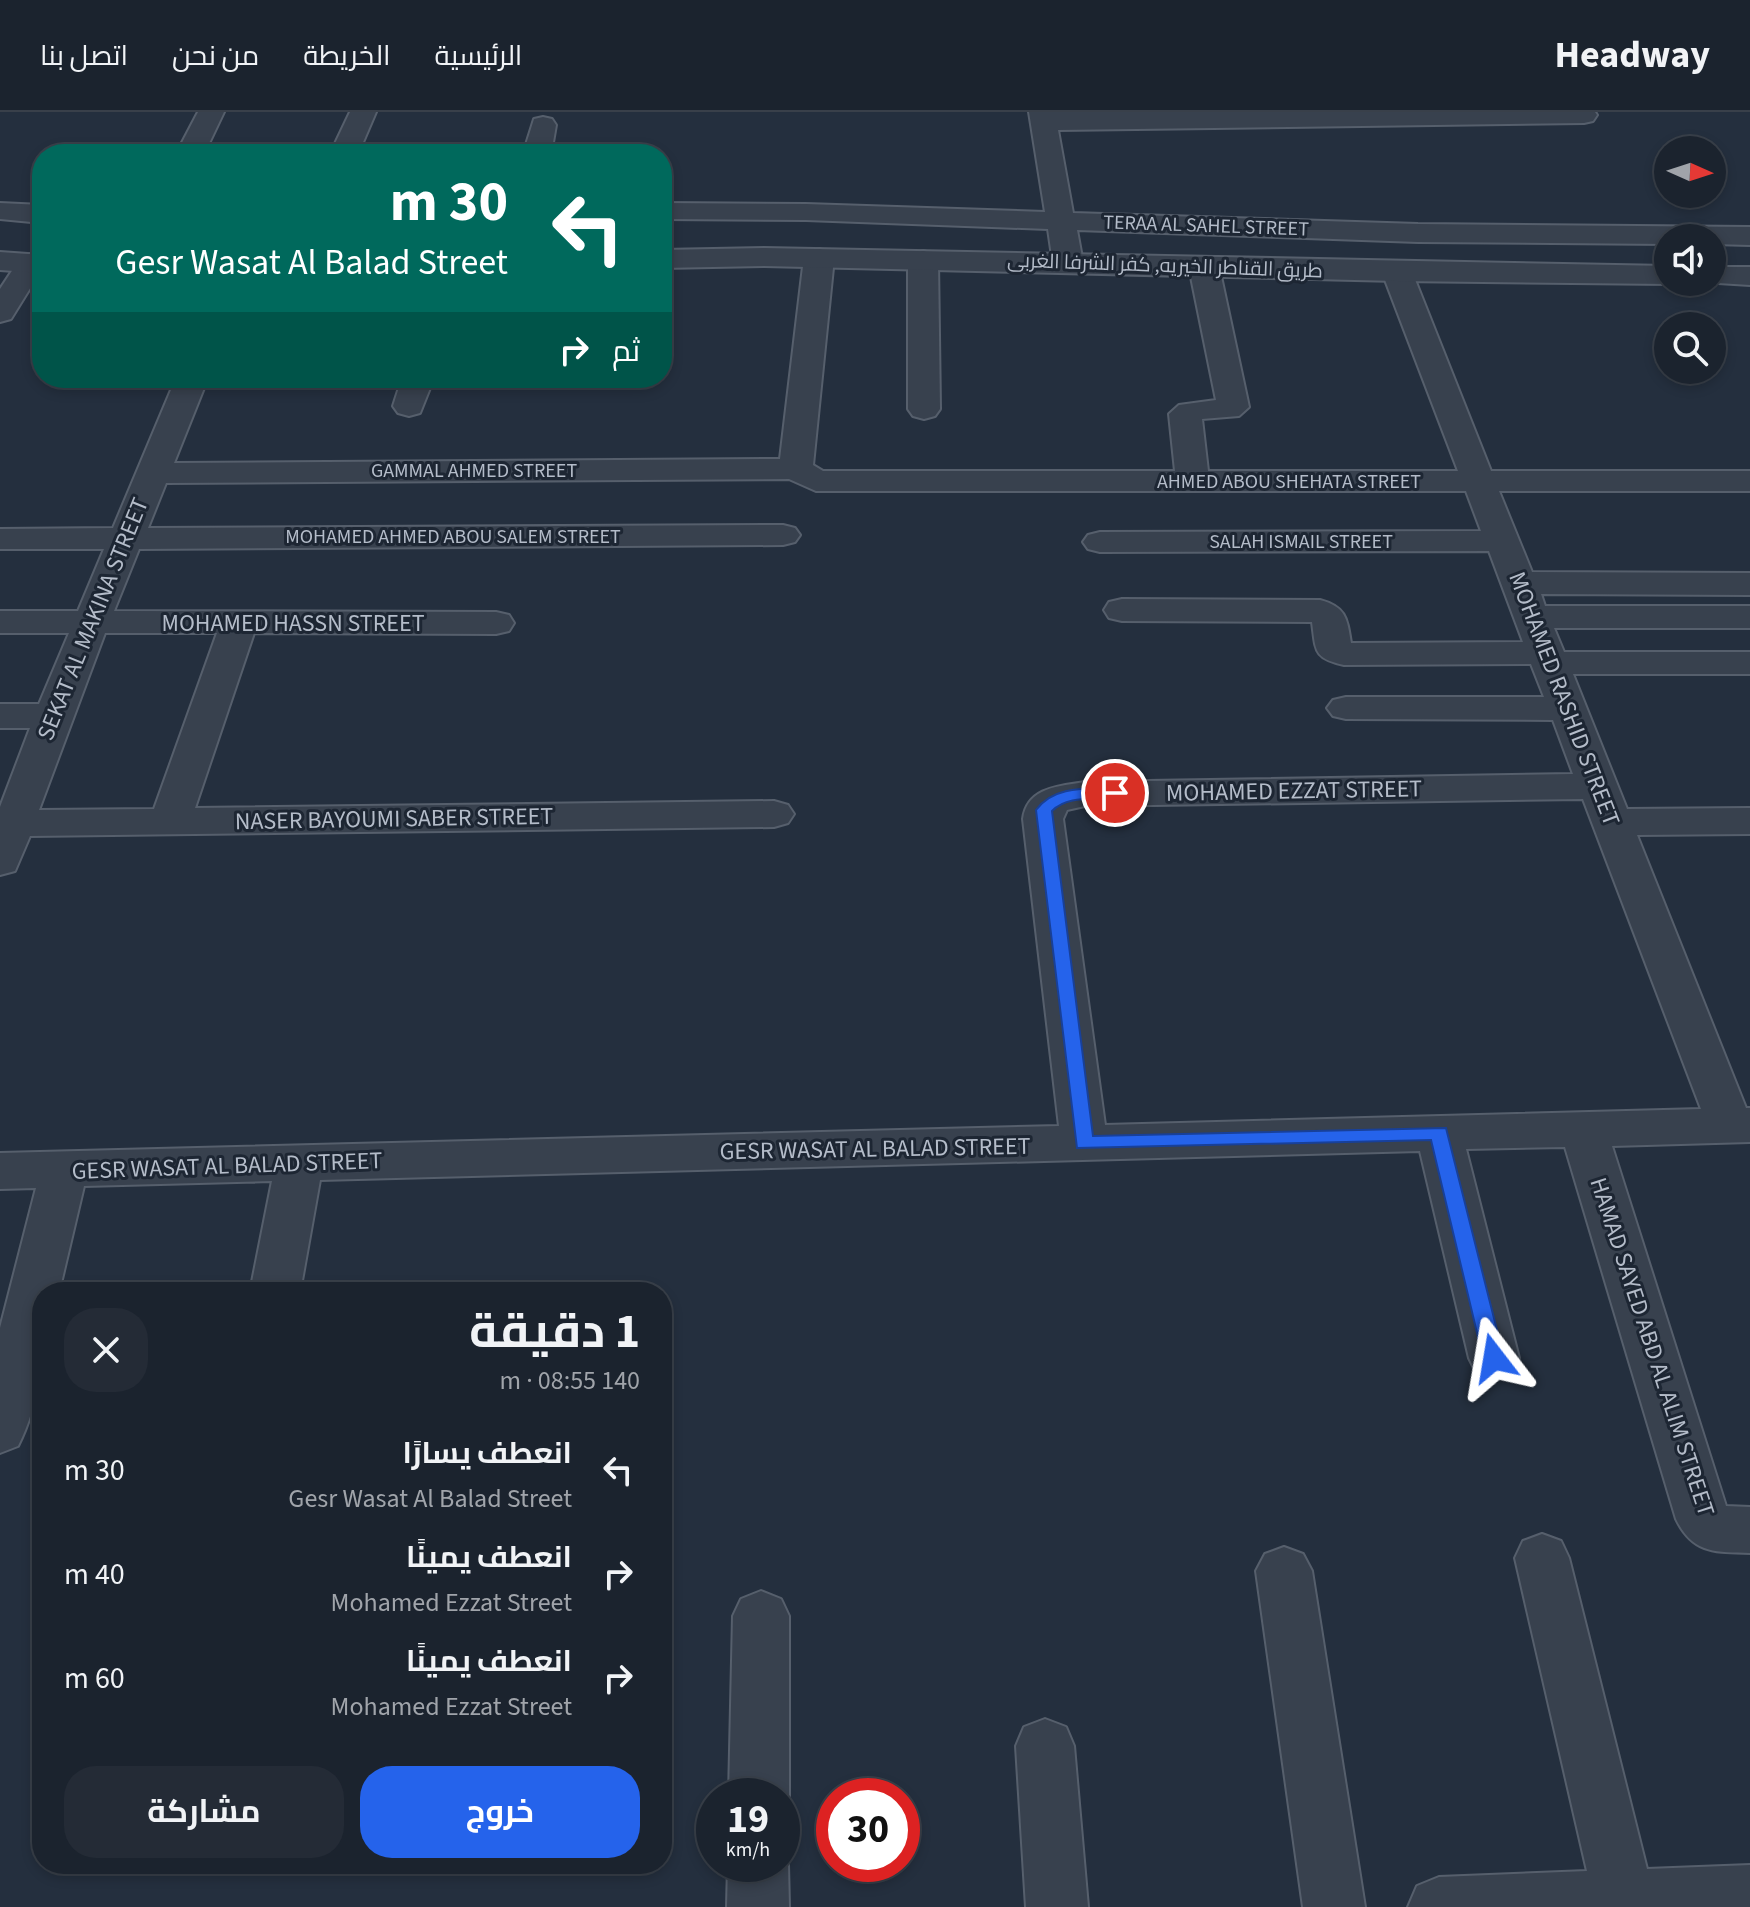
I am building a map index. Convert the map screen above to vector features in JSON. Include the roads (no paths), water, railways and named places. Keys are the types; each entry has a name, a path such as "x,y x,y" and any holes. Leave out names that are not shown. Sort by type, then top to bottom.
{"street":[{"path":"195,144 211,112"},
{"path":"349,144 363,112"},
{"path":"1065,238 1043,117 1584,115"},
{"path":"539,144 543,125"},
{"path":"0,211 32,213"},
{"name":"TERAA AL SAHEL STREET","path":"672,211 791,211 1065,238 1418,233 1750,236"},
{"name":"طريق القناطر الخيريه, كفر الشرفا الغربى","path":"672,259 923,260 1065,238 1204,267 1654,275"},
{"path":"796,469 819,258"},
{"path":"923,260 924,409"},
{"path":"0,261 32,264"},
{"path":"1193,482 1185,414 1191,410 1227,410 1233,407 1204,267"},
{"path":"0,313 32,271"},
{"name":"MOHAMED RASHID STREET","path":"1397,272 1605,804 1740,1125"},
{"path":"1726,276 1750,276"},
{"name":"SEKAT AL MAKINA STREET","path":"0,862 53,716 123,539 188,388"},
{"name":"GAMMAL AHMED STREET","path":"151,473 796,469"},
{"name":"AHMED ABOU SHEHATA STREET","path":"796,469 816,481 827,483 1750,481"},
{"name":"MOHAMED AHMED ABOU SALEM STREET","path":"0,539 783,535"},
{"name":"SALAH ISMAIL STREET","path":"1100,542 1502,541"},
{"path":"1525,600 1750,584"},
{"path":"1525,600 1750,617"},
{"path":"1122,610 1320,611 1329,616 1334,650 1344,654 1750,663"},
{"name":"MOHAMED HASSN STREET","path":"0,622 496,623"},
{"path":"170,821 239,623"},
{"path":"1346,708 1567,709"},
{"path":"0,716 53,716"},
{"name":"MOHAMED EZZAT STREET","path":"1084,1143 1043,819 1044,810 1054,800 1085,794 1605,804"},
{"path":"1605,804 1750,821"},
{"name":"NASER BAYOUMI SABER STREET","path":"14,823 774,814"},
{"name":"GESR WASAT AL BALAD STREET","path":"0,1171 1740,1125"},
{"name":"HAMAD SAYED ABD AL ALIM STREET","path":"1583,1128 1703,1519 1715,1529 1750,1530"},
{"path":"1439,1133 1494,1358"},
{"path":"277,1282 299,1164"},
{"path":"37,1282 64,1170"},
{"path":"0,1431 32,1300"},
{"path":"1542,1558 1624,1900"},
{"path":"1284,1571 1334,1907"},
{"path":"759,1778 761,1616"},
{"path":"1045,1746 1057,1907"},
{"path":"758,1882 758,1907"},
{"path":"1439,1907 1750,1895"}]}
